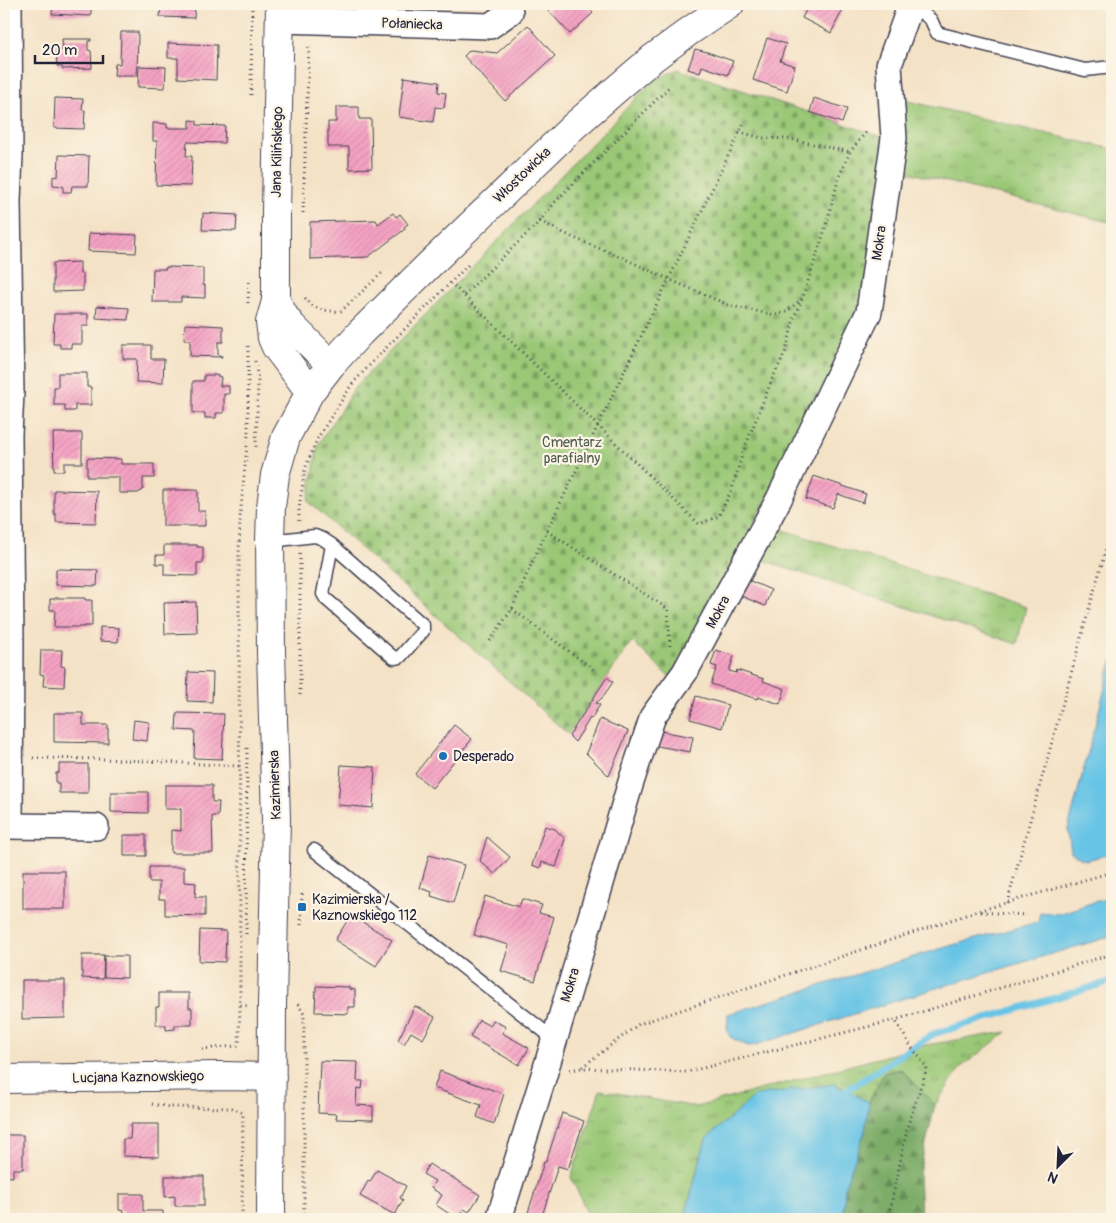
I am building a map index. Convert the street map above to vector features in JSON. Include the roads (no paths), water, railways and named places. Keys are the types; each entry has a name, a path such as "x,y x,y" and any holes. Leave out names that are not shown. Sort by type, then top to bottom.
{"main road":[{"name":"Włostowicka","path":"331,365 367,326 574,126 653,58 730,4"},
{"name":"Jana Kilińskiego","path":"280,12 276,300 270,322 272,338 276,347 310,392"},
{"name":"Jana Kilińskiego","path":"276,300 288,322 331,365"},
{"name":"Kazimierska","path":"271,1219 272,1005 276,819 271,652 271,507 274,475 286,437 310,392 331,365"},
{"name":"Lucjana Kaznowskiego","path":"4,1079 272,1077"}],"street":[{"path":"9,4 10,156 8,201 11,392 8,435 11,557 10,758 7,826 96,827"},
{"name":"Mokra","path":"499,1219 652,716 685,672 779,499 869,312 894,138 889,65 911,4"},
{"name":"Połaniecka","path":"280,12 310,20 490,26 510,12"}],"lane":[{"path":"911,4 931,20 937,34 1085,70 1112,67"},
{"path":"270,541 315,536 323,539 332,546 423,625 423,631 400,658 394,658 326,599 323,594 332,546"},
{"path":"314,850 554,1039"}],"water":[{"path":"1112,661 1112,853 1087,860 1071,852 1068,829"},
{"path":"1112,897 1112,936 937,988 756,1045 748,1046 730,1037 727,1028 728,1014 946,947 1038,922 1040,912 1059,914"},
{"path":"834,1084 869,1102 865,1131 845,1186 843,1219 684,1219 706,1139 756,1095"}],"waterway":[{"path":"841,1094 933,1034 1112,981"}],"place":[{"name":"Desperado","path":"443,756"},
{"name":"Kazimierska / Kaznowskiego 112","path":"302,907"}],"park label":[{"name":"Cmentarz parafialny","path":"572,450"}]}
